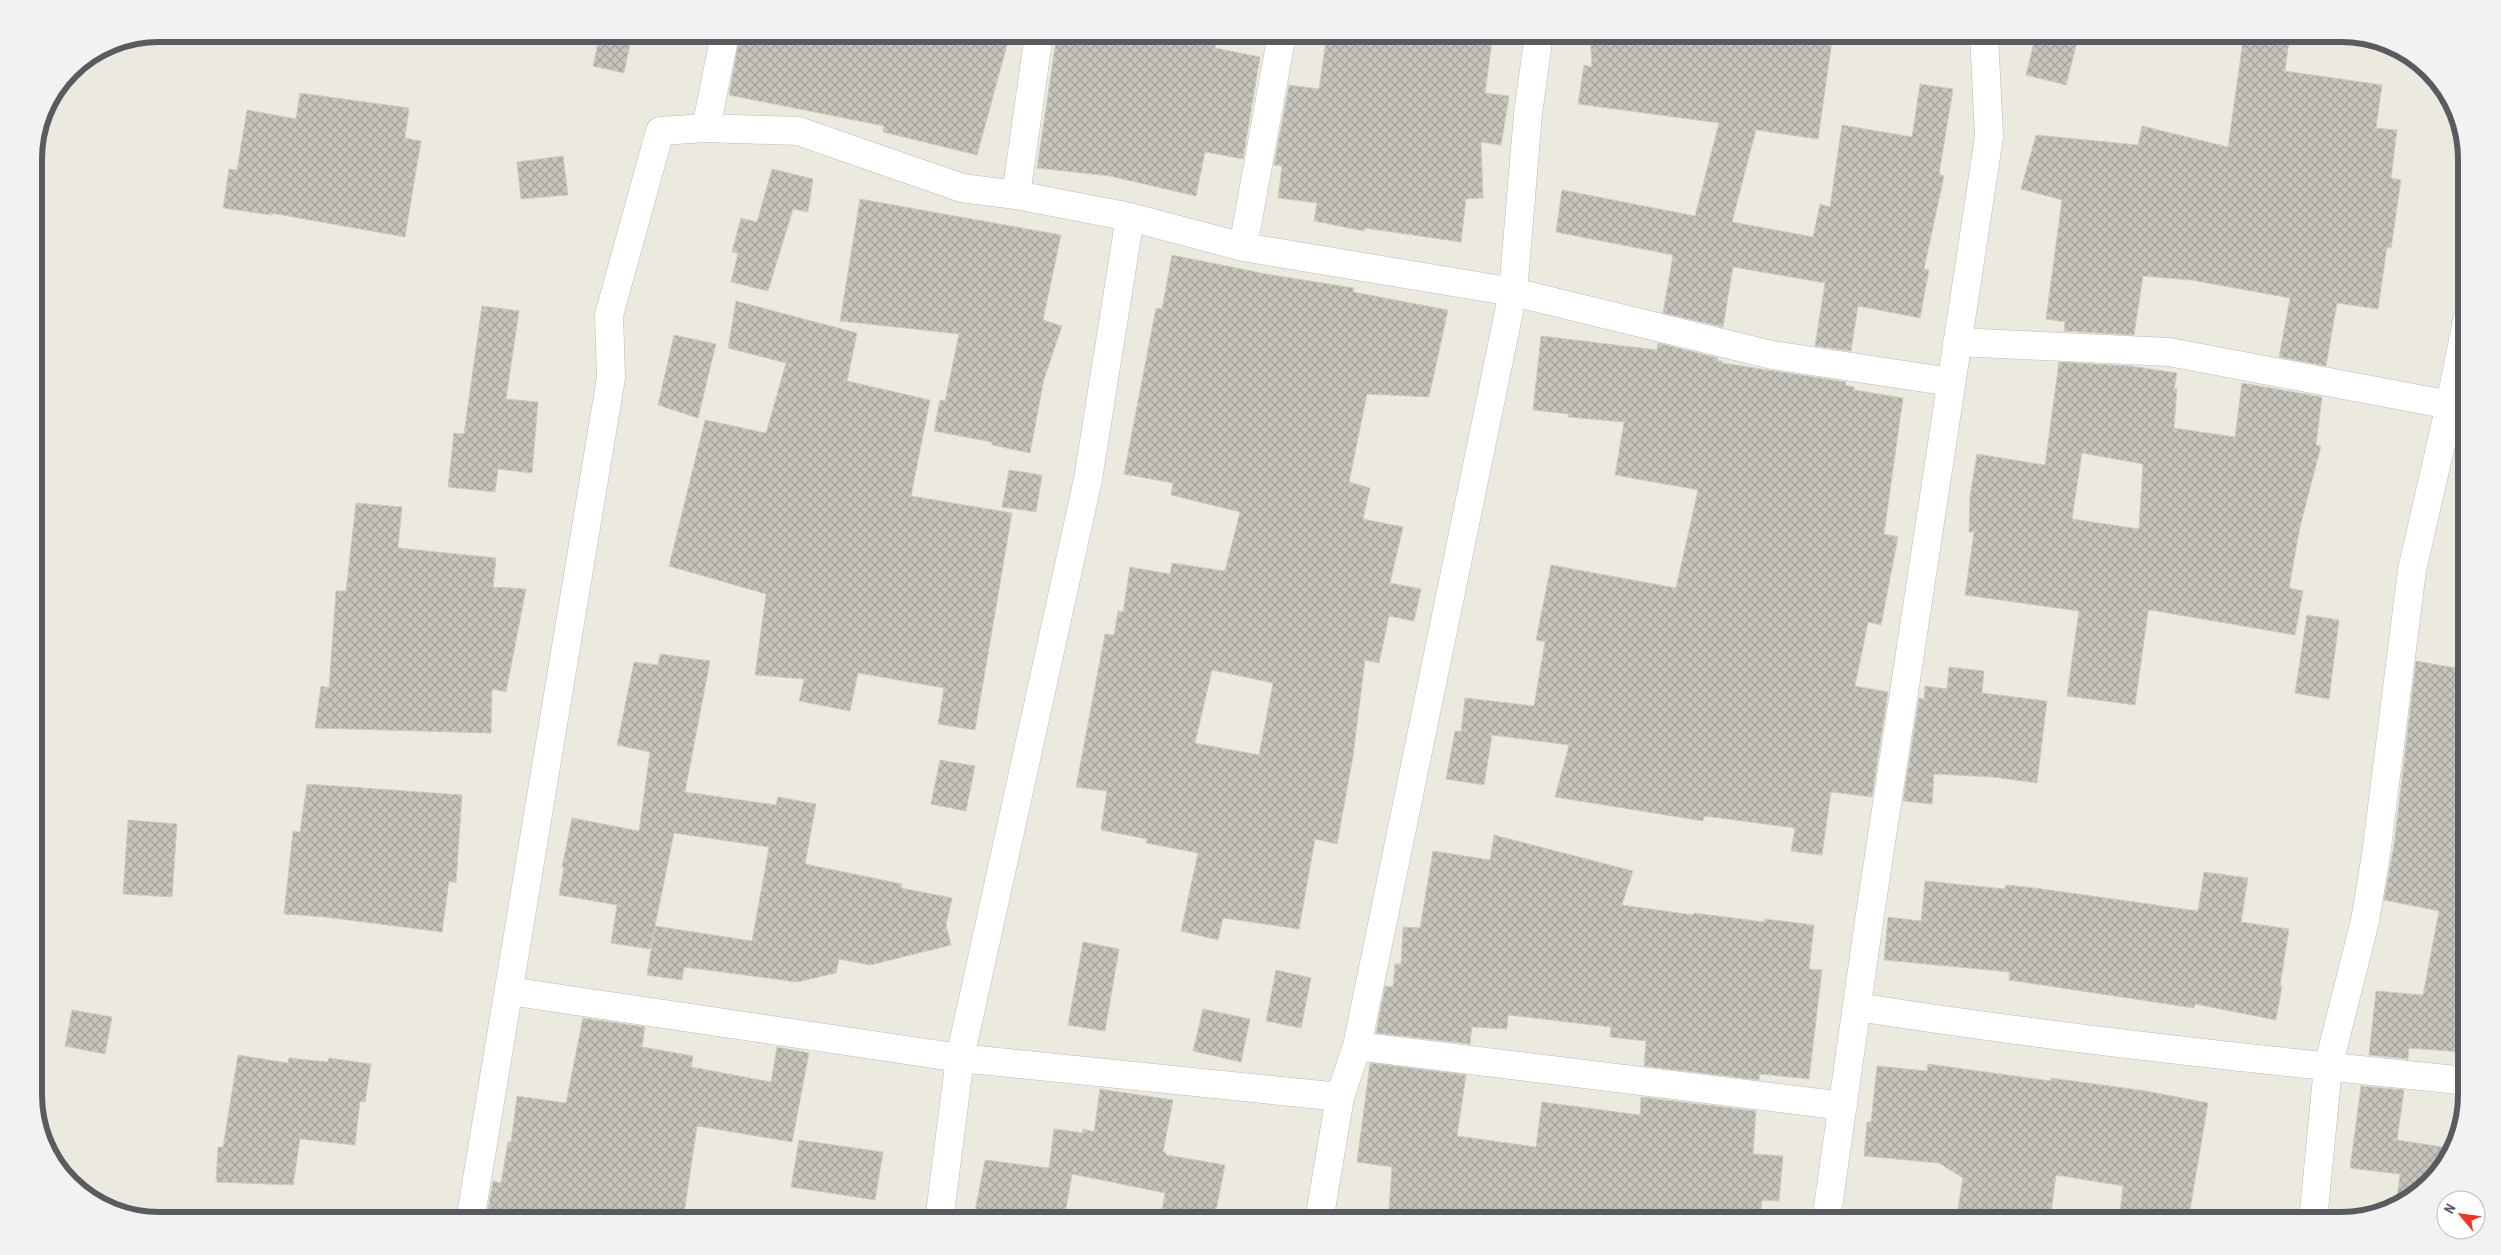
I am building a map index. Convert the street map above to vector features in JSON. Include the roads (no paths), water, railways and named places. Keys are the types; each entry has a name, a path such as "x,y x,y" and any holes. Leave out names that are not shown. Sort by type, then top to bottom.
{"street":[{"path":"706,128 723,42"},
{"path":"1016,195 1038,42"},
{"path":"1243,247 1281,42"},
{"path":"1321,1212 1340,1097 1357,1046 1513,292 1528,114 1538,42"},
{"path":"1827,1212 1989,136 1984,42"},
{"path":"472,1212 611,378 609,315 660,131 706,128 798,131 962,188 1016,195 1130,217 1243,247 1513,292 1772,355 1951,382"},
{"path":"940,1212 960,1058 1088,478 1130,217"},
{"path":"1957,342 2170,352 2458,409"},
{"path":"2314,1212 2328,1067 2365,921 2376,855 2412,570 2458,412"},
{"path":"509,991 960,1058 1340,1097"},
{"path":"1857,1007 2144,1047 2458,1080"},
{"path":"1357,1046 1843,1106"}]}
